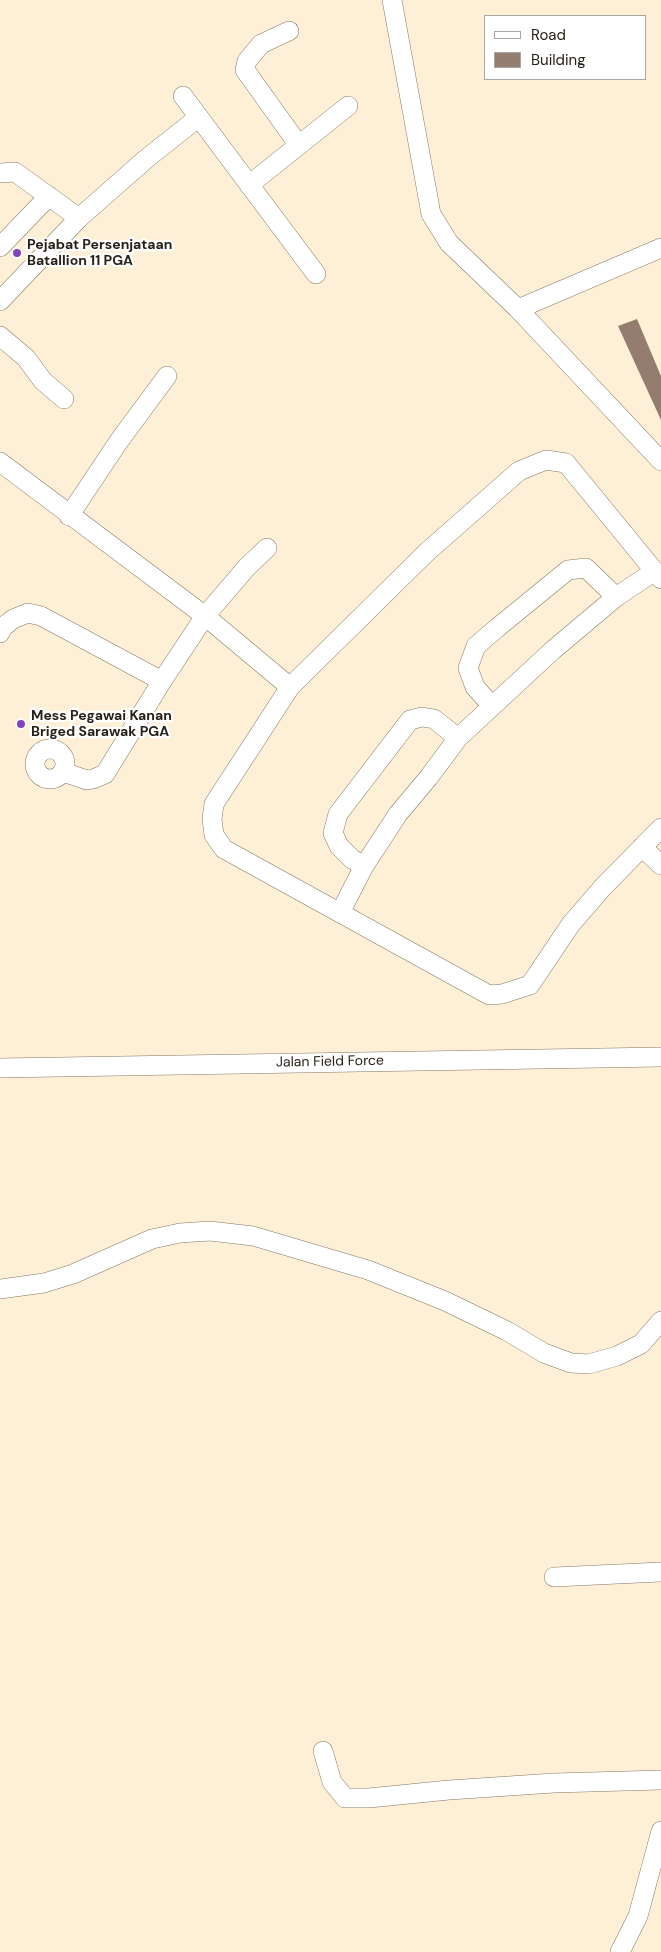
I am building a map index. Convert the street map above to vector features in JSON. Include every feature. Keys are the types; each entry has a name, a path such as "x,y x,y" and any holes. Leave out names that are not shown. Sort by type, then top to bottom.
{"street":[{"path":"392,0 431,214 449,243 518,309 661,461"},
{"path":"289,31 261,44 247,61 245,70 298,144"},
{"path":"183,96 316,274"},
{"path":"249,185 348,106"},
{"path":"0,301 79,218 146,159 199,117"},
{"path":"0,172 15,172 79,218"},
{"path":"0,247 49,196"},
{"path":"518,309 661,248"},
{"path":"0,336 26,358 43,381 64,399"},
{"path":"69,516 119,441 167,376"},
{"path":"340,913 364,866 398,814 458,738 491,705 616,597 658,575 566,462 546,460 519,471 427,552 290,687 214,804 212,819 214,835 224,849 340,913 489,995 502,994 530,985 571,924 602,887 661,828"},
{"path":"0,462 69,516 205,616 290,687"},
{"path":"63,772 87,780 93,780 105,774 162,681 205,616 247,567 267,548"},
{"path":"491,705 475,687 468,668 476,646 568,570 586,568 616,597"},
{"path":"0,633 2,628 13,619 28,613 41,616 162,681"},
{"path":"364,866 352,860 339,846 333,833 338,814 410,720 422,717 434,718 458,738"},
{"path":"642,847 661,865"},
{"name":"Jalan Field Force","path":"0,1068 661,1056"},
{"path":"0,1289 44,1283 73,1274 152,1239 180,1233 210,1231 253,1236 368,1270 445,1301 507,1331 544,1353 571,1363 589,1364 625,1352 642,1344 661,1321"},
{"path":"554,1577 661,1572"},
{"path":"323,1751 332,1782 345,1798 369,1798 449,1790 554,1783 661,1780"},
{"path":"620,1952 638,1916 661,1831"}],"building":[{"path":"637,319 661,376 661,420 618,326"}],"place":[{"name":"Pejabat Persenjataan Batallion 11 PGA","path":"17,253"},
{"name":"Mess Pegawai Kanan Briged Sarawak PGA","path":"21,724"}]}
